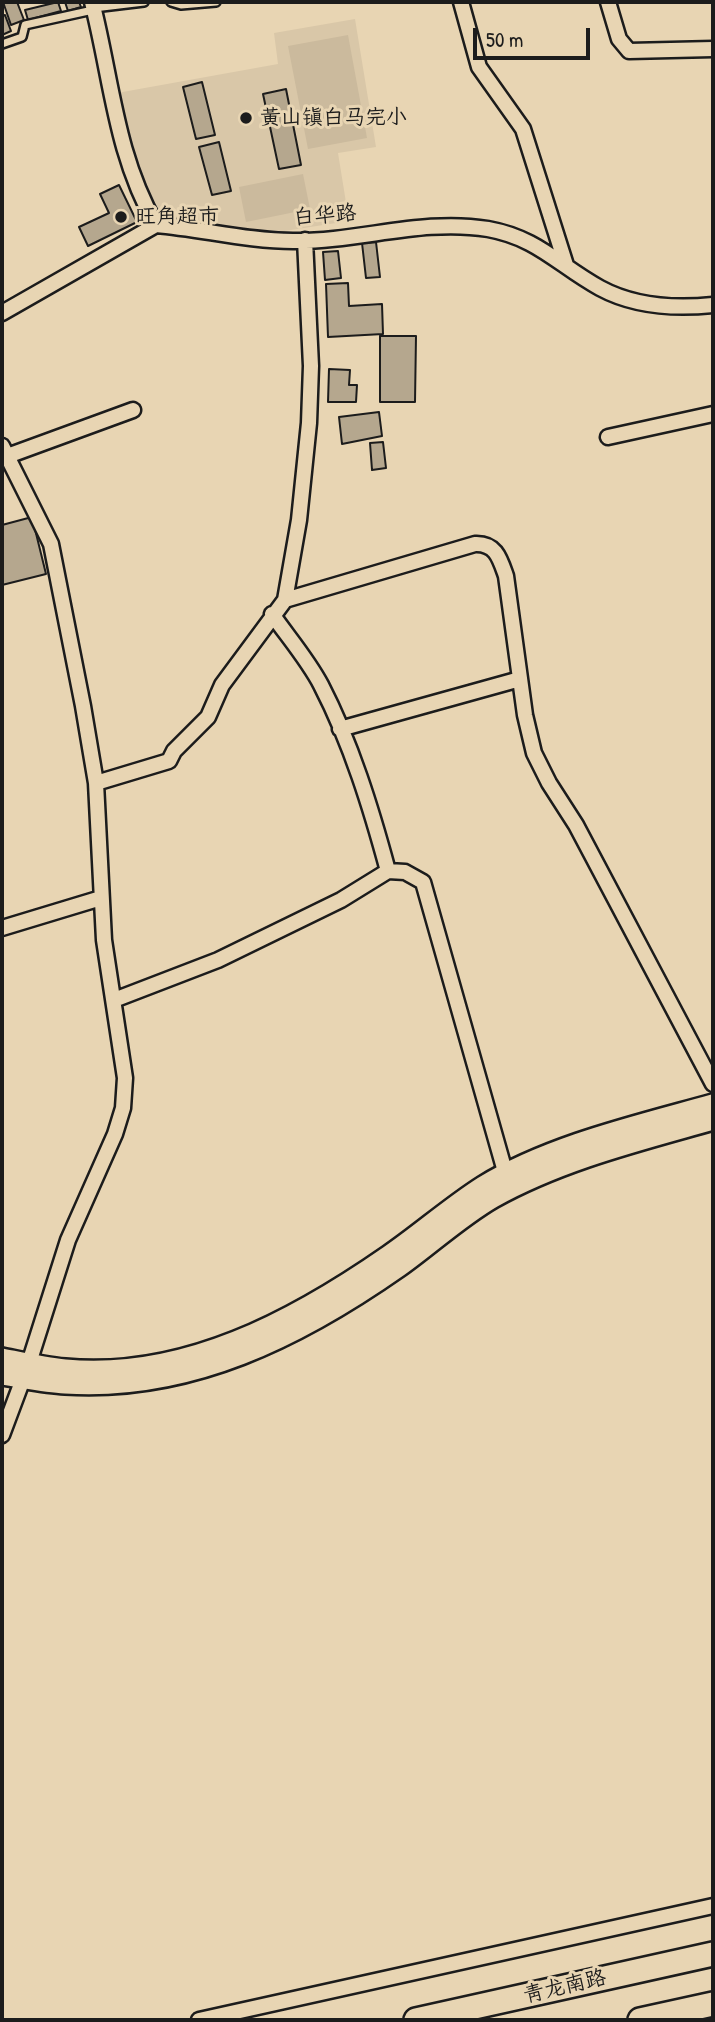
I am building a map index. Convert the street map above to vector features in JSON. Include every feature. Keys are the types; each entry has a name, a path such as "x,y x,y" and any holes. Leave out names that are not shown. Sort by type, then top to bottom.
{"main road":[{"name":"青龙南路","path":"416,2020 713,1954"},
{"path":"640,2020 713,2004"}],"street":[{"path":"461,2 479,67 523,129 566,265"},
{"path":"608,2 619,39 629,51 713,49"},
{"path":"2,313 156,225 132,177 118,136 93,6"},
{"name":"白华路","path":"156,225 305,240 424,226 467,227 527,239 599,287 628,300 673,307 713,305"},
{"path":"285,600 299,520 309,423 312,366 305,240"},
{"path":"2,1435 26,1371 68,1240 120,1121 125,1071 104,940 96,783 51,544 3,453 133,410"},
{"path":"608,437 713,414"},
{"path":"96,783 169,761 174,751 208,717 222,685 272,614 285,600 475,544 488,545 498,555 506,576 529,735 541,769 576,825 713,1084"},
{"path":"272,614 320,683 368,802 388,871"},
{"path":"340,729 520,679"},
{"path":"114,1000 218,960 341,900 388,871 405,872 423,882 506,1175"},
{"path":"2,928 101,898"},
{"path":"2,1375 26,1371 123,1368 180,1359 232,1343 322,1300 484,1186 506,1175 594,1139 713,1104"},
{"path":"2,1358 26,1371 62,1384 124,1384 213,1366 277,1340 330,1313 492,1199 599,1153 713,1120"},
{"path":"200,2020 713,1906"}],"lane":[{"path":"2,44 22,37 25,25 93,6 144,2"},
{"path":"171,2 181,5 216,2"}],"shaded area":[{"name":"黄山镇白马完小","path":"355,19 376,147 338,153 349,221 278,232 189,221 166,222 140,182 117,93 278,64 274,33"},
{"path":"348,35 367,138 308,149 288,46"},
{"path":"303,174 310,209 246,222 239,187"}],"building":[{"path":"3,2 17,2 24,20 11,25"},
{"path":"58,2 61,11 28,20 25,10"},
{"path":"65,2 79,2 81,7 68,11"},
{"path":"5,15 11,31 2,35 2,16"},
{"path":"202,82 215,135 196,139 183,87"},
{"path":"286,89 301,165 279,169 263,94"},
{"path":"219,142 231,191 212,195 199,147"},
{"path":"119,185 137,222 88,246 79,227 109,213 100,194"},
{"path":"376,242 380,277 366,278 362,243"},
{"path":"338,251 341,278 325,280 323,252"},
{"path":"348,283 349,306 382,304 383,334 328,337 326,284"},
{"path":"380,336 416,336 415,402 380,402"},
{"path":"329,369 350,370 349,385 357,385 356,402 328,402"},
{"path":"379,412 382,436 342,444 339,417"},
{"path":"383,442 386,468 372,470 370,443"},
{"path":"32,517 46,574 2,585 2,525"}],"place":[{"name":"黄山镇白马完小","path":"246,118"},
{"name":"旺角超市","path":"121,217"}]}
